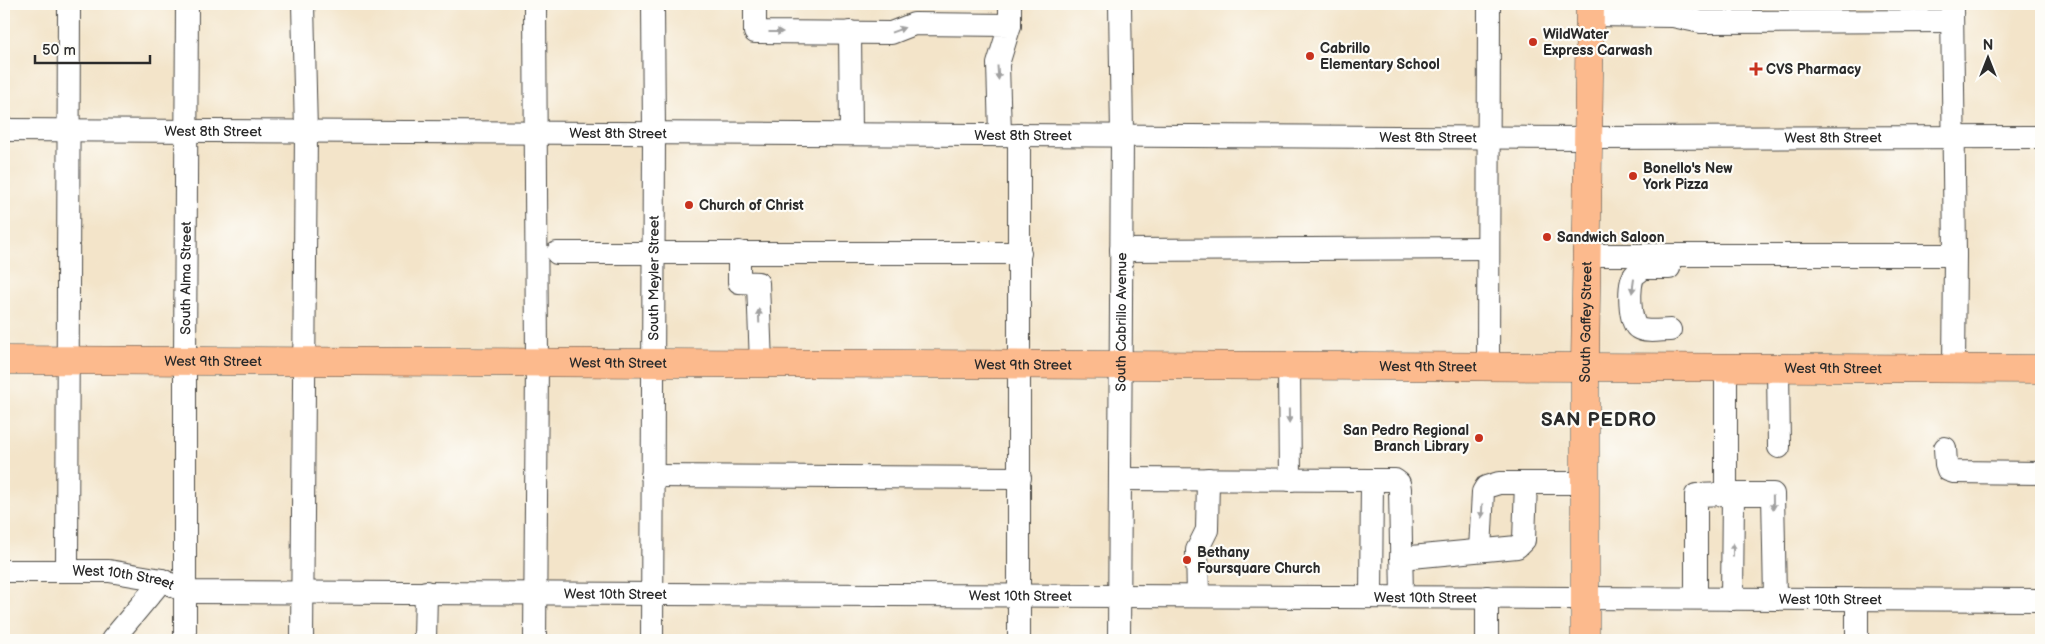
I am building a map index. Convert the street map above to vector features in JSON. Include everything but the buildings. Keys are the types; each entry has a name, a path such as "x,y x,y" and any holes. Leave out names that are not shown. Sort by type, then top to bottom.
{"main road":[{"name":"South Gaffey Street","path":"1585,640 1585,368 1590,138 1590,9"},
{"name":"West 9th Street","path":"4,360 1020,366 2041,369"}],"street":[{"path":"67,571 69,4"},
{"name":"South Alma Street","path":"185,640 188,4"},
{"path":"302,640 306,132 303,4"},
{"path":"534,640 537,363 535,4"},
{"name":"South Meyler Street","path":"652,640 653,4"},
{"path":"755,4 755,32 891,32 914,24 1010,15 998,64 1010,135 1020,253 1019,640"},
{"name":"South Cabrillo Avenue","path":"1119,640 1122,135 1120,4"},
{"path":"1488,368 1489,4"},
{"path":"1590,9 1673,16 1701,22 1952,13 1952,137 1955,255 1954,368"},
{"path":"850,32 851,134"},
{"name":"West 8th Street","path":"4,130 1489,138 2041,138"},
{"path":"1121,250 1488,248"},
{"path":"739,252 739,282 758,283 760,364"},
{"path":"557,253 1020,253"},
{"path":"1588,255 1955,255"},
{"path":"1670,269 1643,268 1634,276 1631,283 1631,315 1633,323 1638,328 1646,330 1670,330"},
{"path":"1289,367 1290,480"},
{"path":"1726,368 1732,598"},
{"path":"1778,368 1779,447"},
{"path":"1945,448 1948,470 1954,472 2041,473"},
{"path":"652,476 1020,478"},
{"path":"1120,479 1395,480 1399,483 1402,597"},
{"path":"1198,596 1197,550 1207,530 1208,479"},
{"path":"1371,597 1372,480"},
{"path":"1480,550 1484,489 1499,482 1585,483"},
{"path":"1401,558 1517,547 1523,542 1525,537 1526,483"},
{"path":"1696,598 1696,495 1773,494 1775,599"},
{"name":"West 10th Street","path":"4,571 109,571 162,580 186,592 535,592 2041,600"},
{"path":"112,640 162,580"},
{"path":"425,640 426,592"},
{"path":"1487,597 1487,640"},
{"path":"1857,599 1857,640"}],"place":[{"name":"WildWater Express Carwash","path":"1533,42"},
{"name":"Cabrillo Elementary School","path":"1310,56"},
{"name":"CVS Pharmacy","path":"1756,69"},
{"name":"Bonello's New York Pizza","path":"1633,176"},
{"name":"Church of Christ","path":"689,205"},
{"name":"Sandwich Saloon","path":"1547,237"},
{"name":"San Pedro Regional Branch Library","path":"1479,438"},
{"name":"Bethany Foursquare Church","path":"1187,560"}],"district":[{"name":"SAN PEDRO","path":"1599,419"}]}
